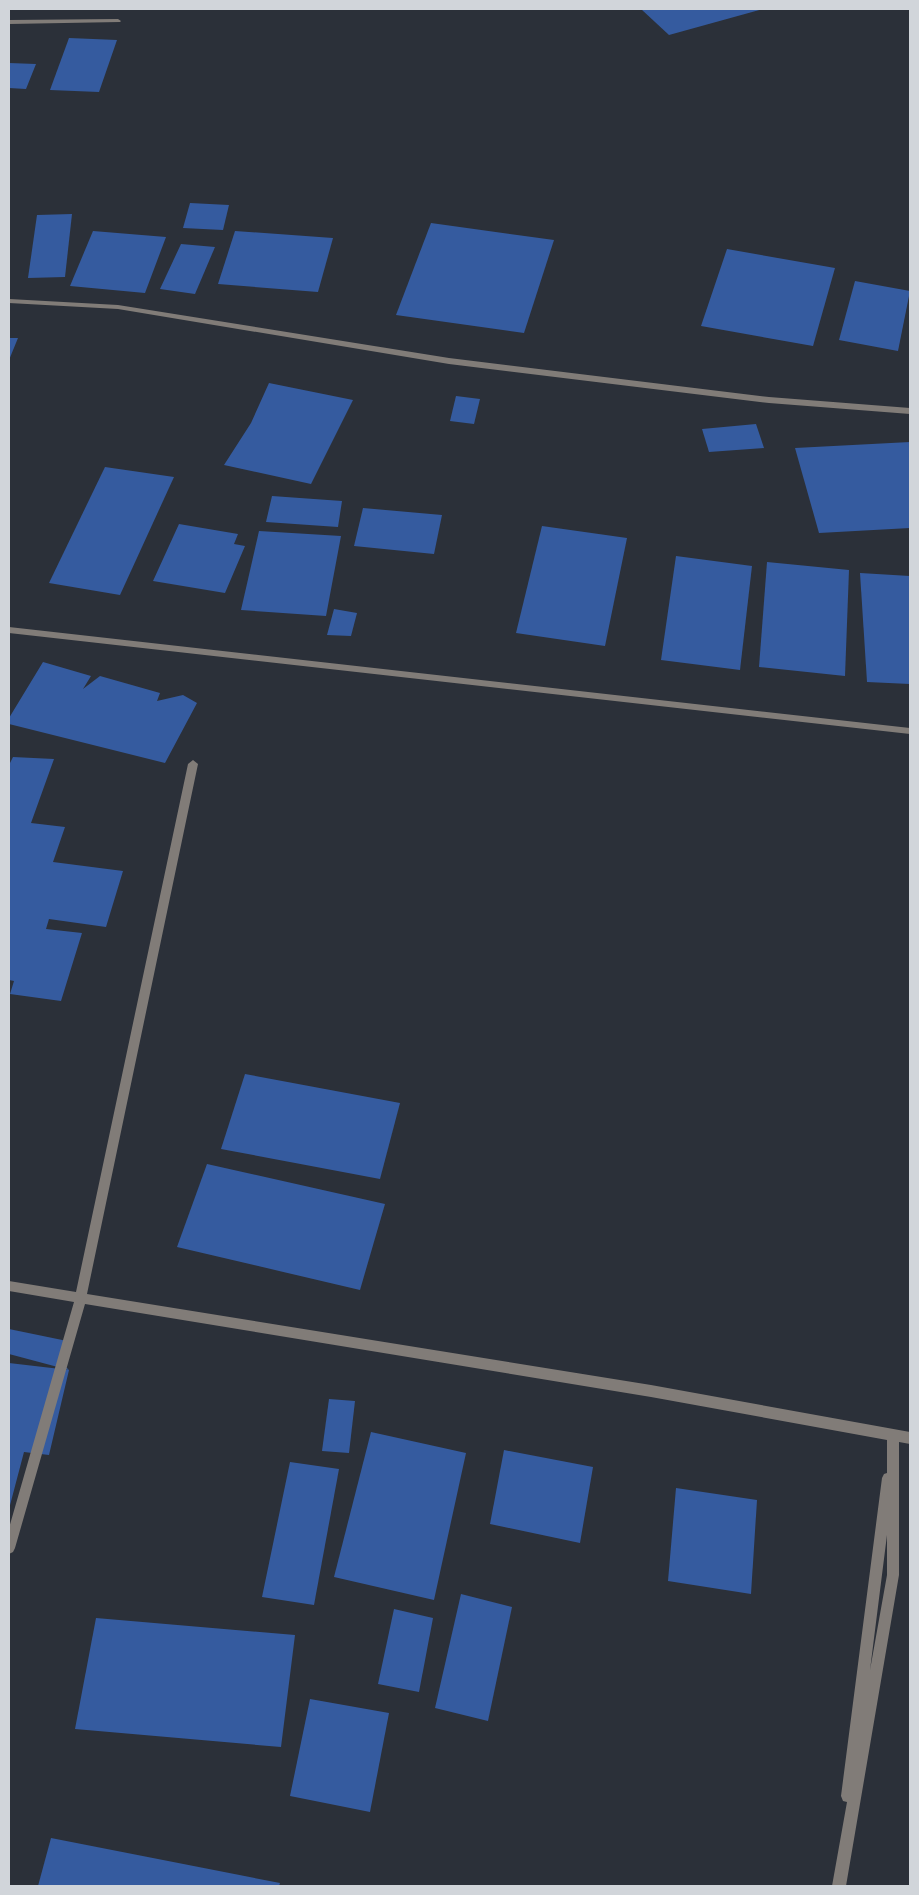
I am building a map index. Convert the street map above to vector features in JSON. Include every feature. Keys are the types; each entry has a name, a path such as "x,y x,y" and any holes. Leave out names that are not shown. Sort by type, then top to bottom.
{"street":[{"path":"9,22 118,21"},
{"path":"9,301 118,307 449,361 769,400 910,411"},
{"path":"9,630 910,730"},
{"path":"9,1548 81,1297 193,764"},
{"path":"9,1286 651,1390 910,1438"},
{"path":"838,1886 894,1575 893,1436"},
{"path":"838,1886 893,1436"}],"building":[{"path":"641,9 763,9 669,35"},
{"path":"69,38 117,40 99,92 50,90"},
{"path":"9,63 36,64 26,89 9,88"},
{"path":"190,203 229,205 223,230 183,228"},
{"path":"72,214 65,277 28,278 37,215"},
{"path":"431,223 554,240 524,333 396,315"},
{"path":"93,231 166,237 145,293 70,286"},
{"path":"235,231 333,238 318,292 218,284"},
{"path":"181,244 215,247 195,294 160,289"},
{"path":"727,249 835,268 813,346 701,326"},
{"path":"855,281 910,291 898,351 839,340"},
{"path":"9,338 18,338 9,360"},
{"path":"269,383 353,400 311,484 224,465 251,423"},
{"path":"456,396 480,399 474,424 450,421"},
{"path":"756,424 764,448 709,452 702,429"},
{"path":"910,442 910,528 819,533 795,448"},
{"path":"105,467 174,477 120,595 49,583"},
{"path":"272,496 342,501 338,527 266,522"},
{"path":"363,508 442,515 434,554 354,546"},
{"path":"179,524 238,534 234,544 245,546 225,593 153,581"},
{"path":"542,526 627,538 605,646 516,633"},
{"path":"259,531 341,536 326,616 241,610"},
{"path":"676,556 752,566 740,670 661,660"},
{"path":"767,562 849,570 845,676 759,667"},
{"path":"860,573 910,576 910,684 867,682"},
{"path":"334,609 357,613 351,636 327,635"},
{"path":"43,662 91,676 83,689 100,676 160,693 157,701 183,695 197,703 165,763 9,724 9,718"},
{"path":"13,757 54,759 31,823 65,827 53,862 123,871 106,927 49,919 46,929 82,933 61,1001 10,994 14,981 9,980 9,765"},
{"path":"245,1074 400,1103 380,1179 221,1149"},
{"path":"207,1164 385,1204 360,1290 177,1247"},
{"path":"9,1329 72,1342 64,1365 69,1370 9,1354"},
{"path":"9,1363 69,1370 49,1455 24,1452 9,1509"},
{"path":"329,1399 355,1401 349,1453 322,1451"},
{"path":"371,1432 466,1453 434,1600 334,1577"},
{"path":"504,1450 593,1467 580,1543 490,1524"},
{"path":"290,1462 339,1469 314,1605 262,1597"},
{"path":"676,1488 757,1500 751,1594 668,1581"},
{"path":"461,1594 512,1607 488,1721 435,1708"},
{"path":"394,1609 433,1618 419,1692 378,1684"},
{"path":"96,1618 295,1635 281,1747 75,1729"},
{"path":"310,1699 389,1713 370,1812 290,1796"},
{"path":"51,1838 280,1883 279,1886 38,1886"}]}
